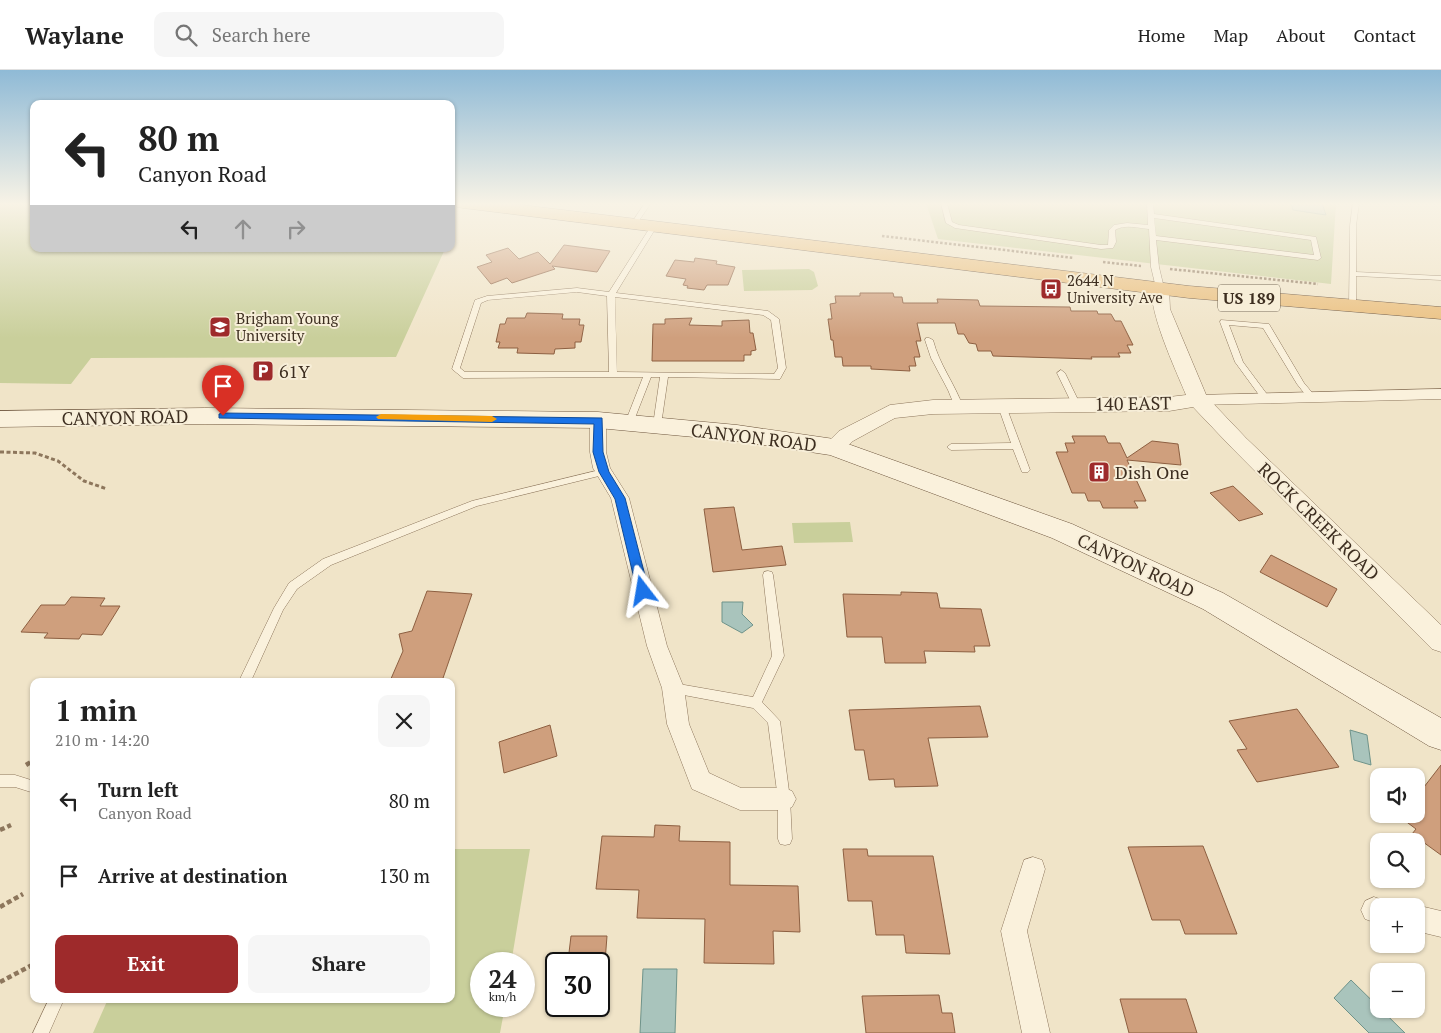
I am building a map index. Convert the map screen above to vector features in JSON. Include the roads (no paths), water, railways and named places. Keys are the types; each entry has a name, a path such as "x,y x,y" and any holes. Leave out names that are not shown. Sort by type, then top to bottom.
{"highway":[{"name":"US 189","path":"833,248 1160,288 1352,307 1441,313"}],"main road":[{"name":"CANYON ROAD","path":"0,418 205,416 598,420 737,432 834,447 1062,531 1213,601 1441,735"}],"street":[{"path":"1160,288 1161,309 1198,400"},
{"name":"140 EAST","path":"834,447 846,436 890,412 933,407 1169,404 1198,400 1265,397 1441,394"},
{"name":"ROCK CREEK ROAD","path":"1198,400 1239,443 1441,641"},
{"path":"598,420 598,452 604,472 620,498 657,646 673,688 678,724 700,781 740,799 784,799"},
{"path":"1033,869 1014,931 1036,1033"},
{"path":"1425,920 1441,924"}],"lane":[{"path":"613,374 611,294 640,248"},
{"path":"1154,248 1155,268 1160,288"},
{"path":"1236,248 1318,258 1316,248"},
{"path":"1352,307 1353,248"},
{"path":"1354,274 1441,278"},
{"path":"577,290 765,313 775,319 782,368 777,377 613,374 463,375 456,369 478,302 487,298 577,290"},
{"path":"1265,397 1239,362 1224,322 1266,326 1301,384 1311,396"},
{"path":"929,340 935,360 955,392 959,407"},
{"path":"1061,373 1076,404"},
{"path":"629,423 648,374"},
{"path":"657,425 664,374"},
{"path":"1002,406 1025,470"},
{"path":"951,447 1016,446"},
{"path":"246,678 279,608 293,586 327,562 475,503 604,472"},
{"path":"756,703 778,656 768,575"},
{"path":"673,688 756,703 774,721 784,799 785,839"},
{"path":"0,780 15,780 30,786"},
{"path":"41,1033 55,1003"}],"water":[{"path":"722,602 743,602 742,614 753,625 742,633 722,622"},
{"path":"1350,730 1367,735 1371,765 1354,760"},
{"path":"643,969 677,969 675,1033 640,1033"},
{"path":"1351,980 1370,999 1370,1018 1390,1018 1405,1033 1369,1033 1334,998"}],"place":[{"name":"2644 N University Ave","path":"1051,289"},
{"name":"Brigham Young University","path":"220,327"},
{"name":"61Y","path":"263,371"},
{"name":"Dish One","path":"1099,472"}]}
